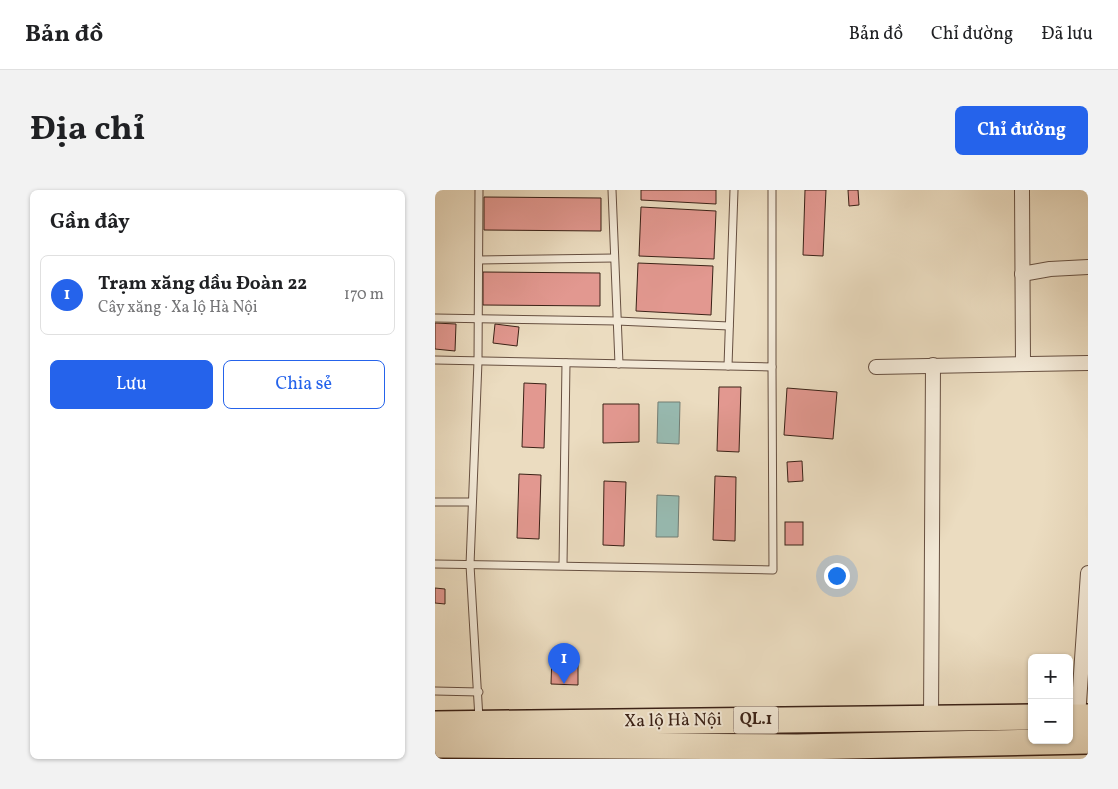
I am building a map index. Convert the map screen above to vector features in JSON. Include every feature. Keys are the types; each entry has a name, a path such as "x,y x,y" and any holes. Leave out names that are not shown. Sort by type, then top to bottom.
{"highway":[{"name":"Xa lộ Hà Nội","path":"435,745 479,734 931,718 1028,717"},
{"name":"Xa lộ Hà Nội","path":"435,724 479,734 797,753 1088,741"}],"street":[{"path":"1022,190 1023,363"},
{"path":"1023,274 1050,269 1088,267"},
{"path":"876,367 1088,363"},
{"path":"931,718 933,365"},
{"path":"1078,717 1088,572"}],"lane":[{"path":"479,190 478,362 470,564 479,692 479,734"},
{"path":"611,190 619,364"},
{"path":"727,366 734,190"},
{"path":"435,564 773,570 772,190"},
{"path":"479,260 614,258"},
{"path":"435,318 617,321 729,326"},
{"path":"435,360 772,367"},
{"path":"563,565 565,363"},
{"path":"435,502 472,502"},
{"path":"435,691 479,692"}],"water":[{"path":"658,402 680,402 679,444 657,443"},
{"path":"657,495 679,496 678,537 656,537"}],"building":[{"path":"641,190 716,190 716,204 641,200"},
{"path":"805,190 826,190 823,256 803,255"},
{"path":"848,190 858,190 859,205 849,206"},
{"path":"484,197 601,198 601,231 484,230"},
{"path":"641,207 716,211 714,259 639,256"},
{"path":"638,263 713,266 711,315 636,311"},
{"path":"483,272 600,273 600,306 483,305"},
{"path":"435,323 456,324 455,351 435,349"},
{"path":"495,324 519,327 517,346 493,343"},
{"path":"524,383 546,384 544,448 522,447"},
{"path":"719,387 741,387 739,452 717,451"},
{"path":"787,388 837,392 833,439 784,435"},
{"path":"603,404 639,404 639,442 603,443"},
{"path":"802,461 803,481 788,482 787,462"},
{"path":"519,474 541,475 539,539 517,538"},
{"path":"715,476 736,477 735,541 713,540"},
{"path":"604,481 626,482 624,546 603,545"},
{"path":"785,522 803,522 803,545 785,545"},
{"path":"435,588 445,589 445,604 435,603"},
{"path":"552,655 578,656 578,685 551,684"}],"place":[{"name":"Trạm xăng dầu Đoàn 22","path":"564,684"}]}
